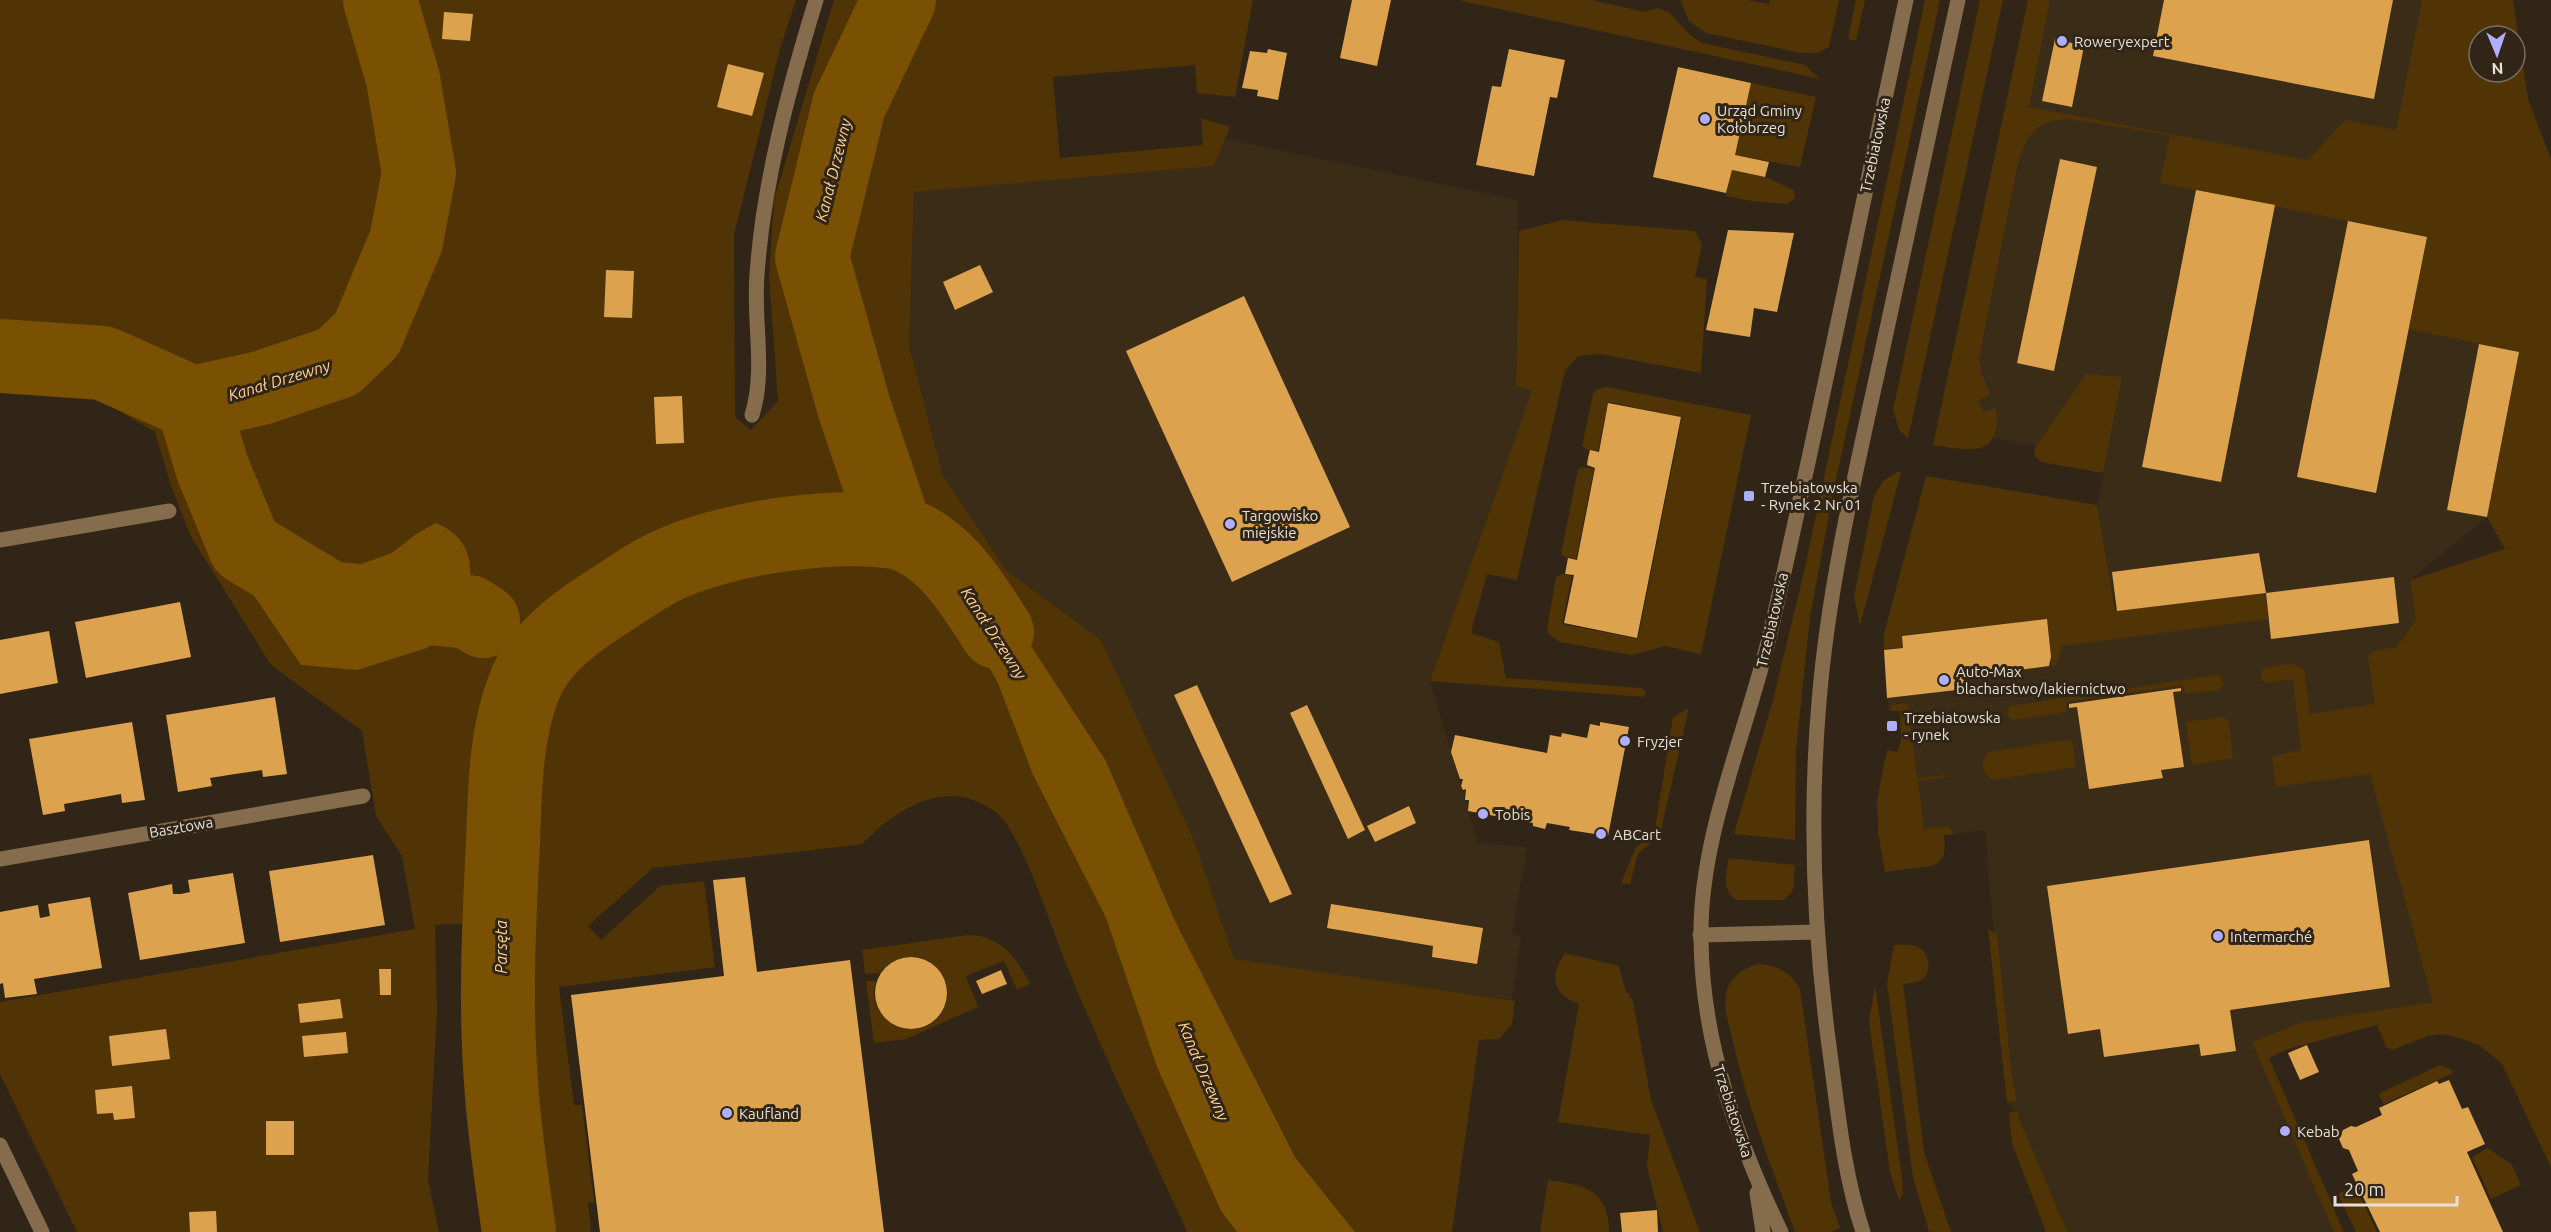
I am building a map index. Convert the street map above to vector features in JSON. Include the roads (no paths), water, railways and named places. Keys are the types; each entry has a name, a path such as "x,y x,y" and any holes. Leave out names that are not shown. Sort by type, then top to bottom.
{"street":[{"path":"752,415 758,394 756,277 765,200 816,0"},
{"name":"Trzebiatowska","path":"1780,1232 1755,1178 1730,1110 1705,1004 1701,935 1712,841 1771,633 1906,0"},
{"path":"1863,1232 1842,1140 1825,1020 1816,932 1813,853 1815,752 1830,610 1861,447 1958,0"},
{"path":"0,540 168,511"},
{"name":"Basztowa","path":"0,859 363,796"},
{"path":"1701,935 1816,932"},
{"path":"0,1145 42,1232"},
{"path":"1755,1178 1763,1232"}],"water":[{"path":"436,523 450,531 466,549 470,572 469,612 427,648 357,670 301,665 231,562 245,547 260,538 336,573 392,553 416,534"},
{"path":"950,539 1022,632 1106,761 1176,923 1295,1157 1355,1232 1237,1232 1221,1211 1157,1067 1106,918 1033,775 997,681 958,616 923,574 936,552"}],"waterway":[{"name":"Kanał Drzewny","path":"193,403 261,388 338,362 367,334 406,241 419,173 403,79 380,0"},
{"name":"Kanał Drzewny","path":"899,0 849,105 812,257 854,407 896,532 913,538 942,559 966,586 997,632"},
{"path":"0,356 103,363 193,403 212,467 245,547 329,598 469,612 483,621"},
{"name":"Parsęta","path":"519,1232 502,1101 498,962 507,763 513,724 530,674 547,650 580,621 648,576 675,562 726,546 784,534 843,529 896,532"}],"place":[{"name":"Roweryexpert","path":"2062,41"},
{"name":"Urząd Gminy Kołobrzeg","path":"1705,119"},
{"name":"Trzebiatowska - Rynek 2 Nr 01","path":"1749,496"},
{"name":"Targowisko miejskie","path":"1230,524"},
{"name":"Auto-Max blacharstwo/lakiernictwo","path":"1944,680"},
{"name":"Trzebiatowska - rynek","path":"1892,726"},
{"name":"Fryzjer","path":"1625,741"},
{"name":"Tobis","path":"1483,814"},
{"name":"ABCart","path":"1601,834"},
{"name":"Intermarché","path":"2218,936"},
{"name":"Kaufland","path":"727,1113"},
{"name":"Kebab","path":"2285,1131"}]}
